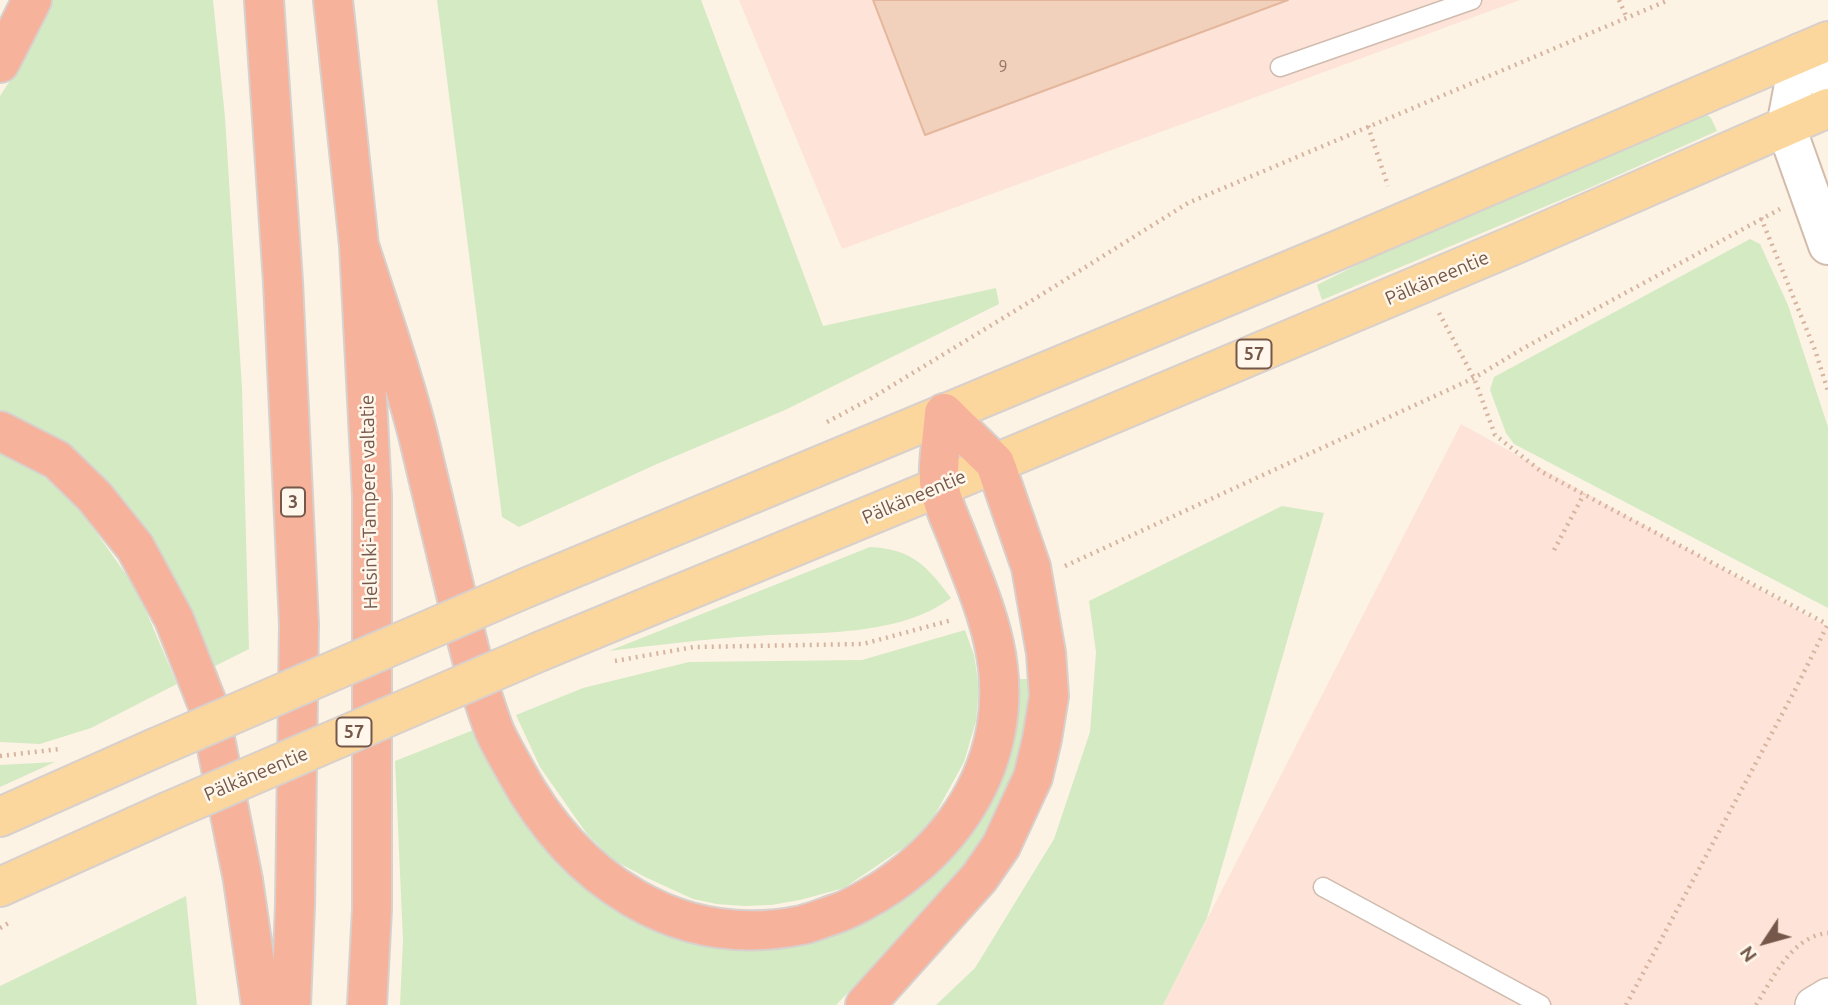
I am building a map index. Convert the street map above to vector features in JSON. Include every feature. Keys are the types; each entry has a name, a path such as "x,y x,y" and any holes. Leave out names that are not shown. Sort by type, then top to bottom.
{"highway":[{"path":"0,63 32,0"},
{"name":"3","path":"264,0 283,282 299,624 291,1005"},
{"name":"Helsinki-Tampere valtatie","path":"333,0 359,245 372,496 372,909 367,1005"},
{"path":"359,245 415,424 474,670 496,734 540,813 561,840 623,893 660,912 702,924 753,930 803,925 849,909 899,879 940,843 964,812 989,762 1001,691 997,653 987,614 939,487 944,413"},
{"path":"865,1005 979,878 1001,846 1033,777 1049,696 1040,608 1031,567 995,463 944,413"},
{"path":"0,431 57,460 94,496 135,547 174,619 209,708 243,880 261,1005"}],"main road":[{"path":"1814,47 1828,82"},
{"path":"1814,47 1786,127 1828,245"},
{"path":"0,817 528,587 1336,251 1814,47"},
{"name":"Pälkäneentie","path":"0,887 541,651 1502,250 1828,108"}],"street":[{"path":"1813,1005 1828,996"}],"lane":[{"path":"1280,67 1472,0"},
{"path":"1323,887 1541,1005"}],"path":[{"path":"1619,0 1627,18"},
{"path":"821,425 870,399 1188,203 1669,0"},
{"path":"1368,126 1388,186"},
{"path":"1061,568 1474,378 1761,218 1810,195"},
{"path":"1761,218 1815,350 1828,391"},
{"path":"1437,309 1474,378 1494,435 1542,471 1828,624 1626,1005"},
{"path":"1554,550 1584,494"},
{"path":"612,662 694,647 863,644 960,618"},
{"path":"0,756 57,751 69,746"},
{"path":"1756,1005 1782,964 1797,947 1828,933"}],"shaded area":[{"path":"739,0 1520,0 842,249"},
{"path":"1461,424 1828,627 1828,1005 1163,1005"}],"green space":[{"path":"51,0 213,0 225,117 242,388 249,649 209,669 176,581 152,539 128,505 94,469 0,415 0,96"},
{"path":"437,0 701,0 823,326 996,288 999,304 785,410 657,464 519,527 502,517"},
{"path":"1706,114 1717,131 1587,189 1322,300 1317,285 1442,222"},
{"path":"1750,239 1760,244 1788,305 1828,427 1828,608 1514,444 1506,433 1490,390 1494,377"},
{"path":"0,453 41,474 81,511 137,590 177,684 91,728 40,744 0,742"},
{"path":"1282,506 1324,513 1207,918 1163,1005 936,1005 975,968 1054,839 1090,732 1096,652 1089,601"},
{"path":"870,547 897,551 917,561 951,598 930,611 882,626 830,633 717,639 609,651"},
{"path":"965,630 974,655 979,687 976,721 964,762 931,822 909,844 844,888 800,900 744,906 693,899 612,859 587,834 540,767 516,715 583,688 689,662 862,660"},
{"path":"1014,679 1030,679 1028,711 1015,773 988,835 954,882 836,1005 400,1005 403,940 395,761 476,729 491,768 521,816 559,863 616,911 667,933 904,895"},
{"path":"55,762 0,787 0,765"},
{"path":"186,896 197,1005 0,1005 0,986"}],"building":[{"path":"873,0 1288,0 925,135"}]}
